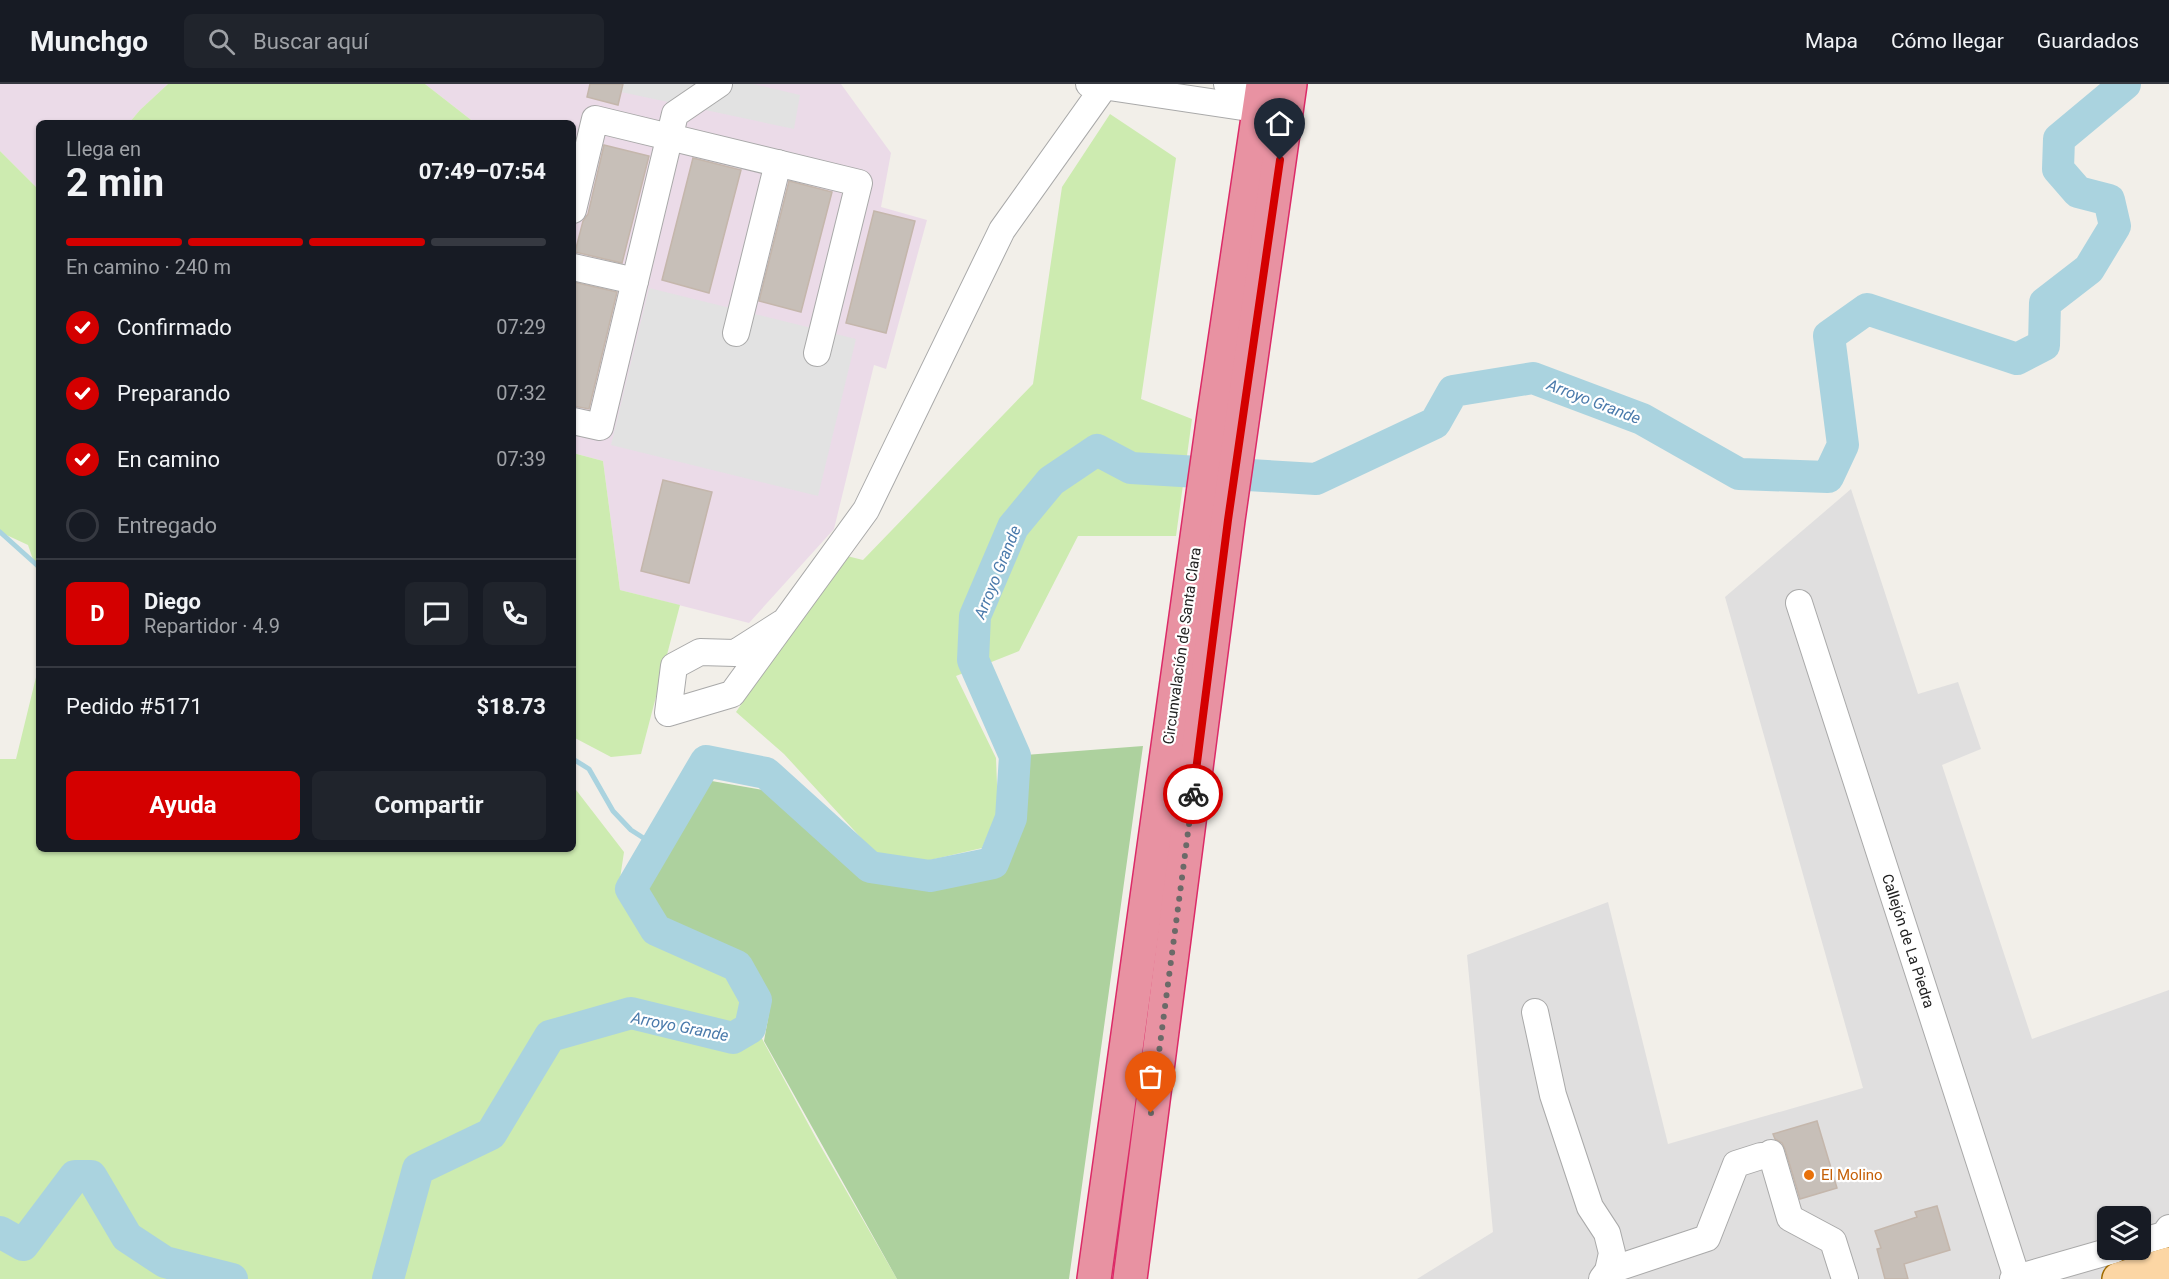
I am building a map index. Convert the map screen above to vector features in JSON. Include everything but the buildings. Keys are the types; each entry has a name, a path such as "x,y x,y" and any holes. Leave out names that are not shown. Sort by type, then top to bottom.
{"highway":[{"name":"Circunvalación de Santa Clara","path":"1094,1279 1214,520 1275,98"},
{"name":"Circunvalación de Santa Clara","path":"1130,1279 1214,520"}],"main road":[{"path":"2119,1279 2169,1264"}],"street":[{"path":"576,422 600,427 675,114 719,84"},
{"path":"1227,84 1275,98"},
{"path":"782,623 735,653 700,652 674,666 668,713 732,694 866,510 1002,230 1096,86 1275,98"},
{"path":"576,198 595,119 858,183 817,353"},
{"path":"736,333 778,163"},
{"path":"576,268 635,281"},
{"name":"Callejón de La Piedra","path":"1799,603 2015,1278"},
{"path":"1535,1012 1553,1095 1590,1207 1607,1233 1612,1253 1605,1275"},
{"path":"1605,1275 1707,1238 1736,1164 1766,1155 1790,1218 1833,1241 1845,1279"},
{"path":"2151,1239 2164,1235 2169,1228"},
{"path":"2015,1278 2097,1255"}],"shaded area":[{"path":"0,84 168,84 132,120 36,120 36,187 0,151"},
{"path":"425,84 841,84 891,153 881,207 927,220 886,369 874,365 834,529 749,623 620,590 603,461 576,454 576,120 471,120"},
{"path":"623,84 753,84 800,95 794,129 621,92"},
{"path":"649,288 856,339 818,496 611,445"},
{"path":"1851,489 1918,694 1958,682 1981,749 1942,765 2032,1039 2169,990 2169,1279 1417,1279 1493,1232 1467,955 1608,902 1668,1144 1863,1088 1725,597"}],"green space":[{"path":"168,84 425,84 471,120 132,120"},
{"path":"1110,114 1176,158 1141,399 1192,419 1176,536 1078,536 1019,651 956,676 996,758 998,811 982,848 926,861 874,852 784,754 736,712 843,555 863,560 1033,384 1062,187"},
{"path":"0,151 36,187 36,568 28,545 0,532"},
{"path":"576,454 603,461 620,590 680,605 641,754 611,757 576,739"},
{"path":"36,677 36,852 576,852 576,790 624,852 618,892 662,949 728,976 817,1140 897,1279 0,1279 0,759 16,759"},
{"path":"1143,746 1069,1279 897,1279 764,1041 771,1002 747,962 664,920 645,885 706,780 763,790 862,877 927,887 996,875 1022,816 1025,755"}],"waterway":[{"name":"Arroyo Grande","path":"388,1279 418,1169 491,1134 550,1036 631,1013 733,1038 750,1028 756,1000 737,966 656,930 631,889 706,761 766,773 870,867 930,876 993,863 1011,818 1015,756 973,660 975,616 1013,527 1051,481 1097,450 1131,468 1316,479 1435,423 1453,391 1533,378 1642,419 1739,474 1828,477 1843,445 1829,336 1867,309 2017,359 2044,345 2045,303 2089,269 2115,226 2109,200 2078,192 2058,169 2059,139 2125,84"},
{"path":"0,532 36,564"},
{"path":"576,761 589,769 613,811 631,830 656,846"},
{"name":"Arroyo Grande","path":"0,1232 23,1245 75,1176 91,1176 127,1237 165,1262 232,1279"}],"way so far":[{"path":"1151,1113 1193,794"}],"place":[{"name":"El Molino","path":"1809,1175"}],"route":[{"path":"1193,794 1228,520 1280,160"}]}
